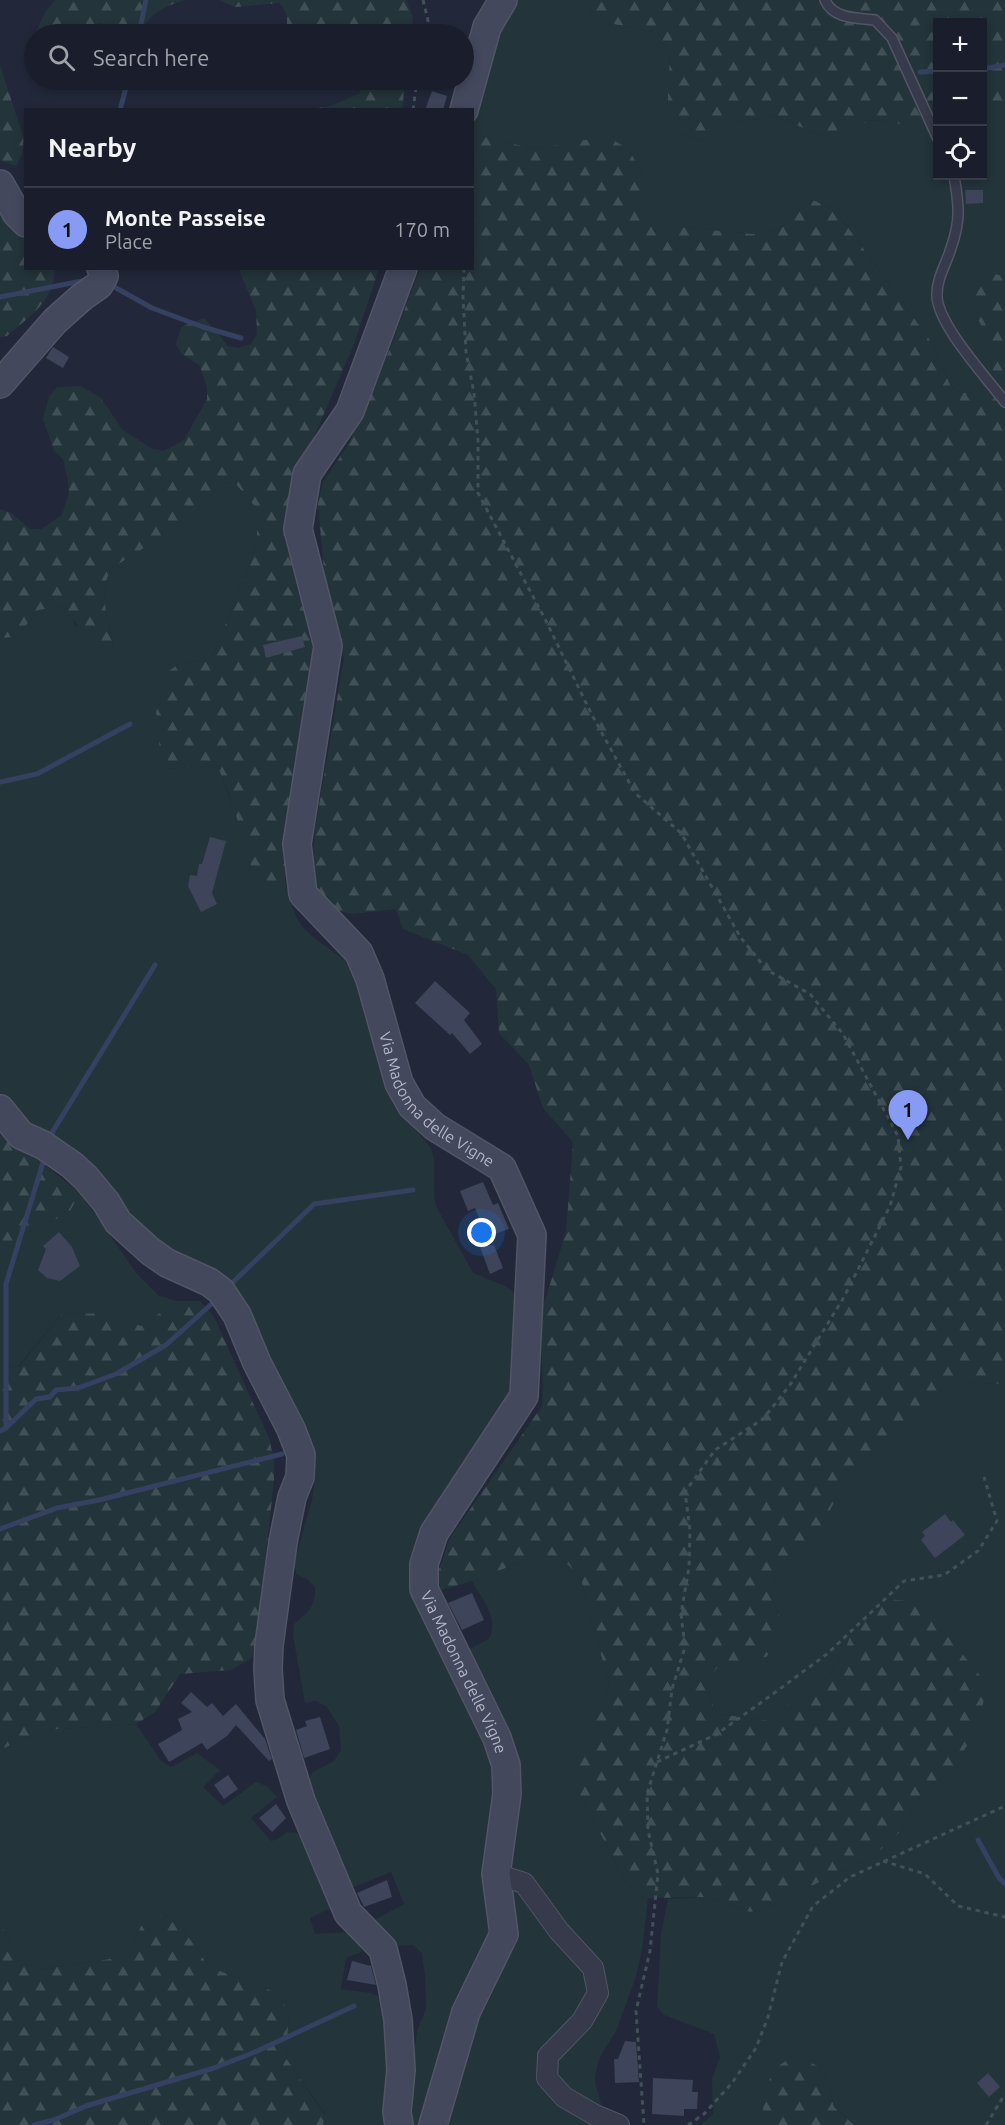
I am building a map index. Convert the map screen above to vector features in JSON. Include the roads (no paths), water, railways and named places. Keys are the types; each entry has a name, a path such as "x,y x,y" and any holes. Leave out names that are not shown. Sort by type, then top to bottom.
{"street":[{"path":"474,75 488,27 503,0"},
{"path":"465,108 470,90"},
{"path":"0,184 17,214 24,221"},
{"path":"0,384 55,321 99,285 104,276 102,270"},
{"name":"Via Madonna delle Vigne","path":"401,270 350,411 307,474 298,529 328,646 297,844 303,894 359,953 370,979 399,1083 412,1106 435,1127 502,1168 531,1235 524,1396 434,1533 424,1564 424,1589 497,1738 506,1765 507,1794 496,1874 504,1934 466,2012 433,2125"},
{"path":"0,1109 21,1135 43,1144 79,1171 106,1202 118,1222 150,1251 167,1263 209,1282 221,1291 237,1315 301,1455 300,1477 292,1497 268,1657 270,1700 301,1802 348,1913 383,1948 398,2020 401,2070 397,2112 399,2125"},
{"path":"496,1874 524,1882 559,1931 593,1968 598,1993 582,2021 548,2055 547,2078 564,2097 595,2115 619,2125"}],"lane":[{"path":"825,0 830,10 846,16 875,20 892,38 933,128"},
{"path":"955,180 960,210 952,248 939,278 937,298 945,322 1005,402"}],"waterway":[{"path":"141,24 146,0"},
{"path":"987,68 1005,65"},
{"path":"920,72 933,71"},
{"path":"121,108 125,90"},
{"path":"0,297 87,280"},
{"path":"109,284 152,308 241,338"},
{"path":"0,782 37,774 130,724"},
{"path":"50,1141 53,1131 155,965"},
{"path":"6,1428 6,1284 45,1156"},
{"path":"227,1288 314,1204 413,1190"},
{"path":"0,1431 36,1399 50,1397 56,1390 78,1388 116,1374 166,1345 217,1299"},
{"path":"0,1529 57,1508 99,1500 282,1454"},
{"path":"978,1840 999,1878 1005,1884"},
{"path":"34,2125 54,2120 86,2106 214,2068 255,2052 354,2006"}],"place":[{"name":"Monte Passeise","path":"908,1140"}]}
